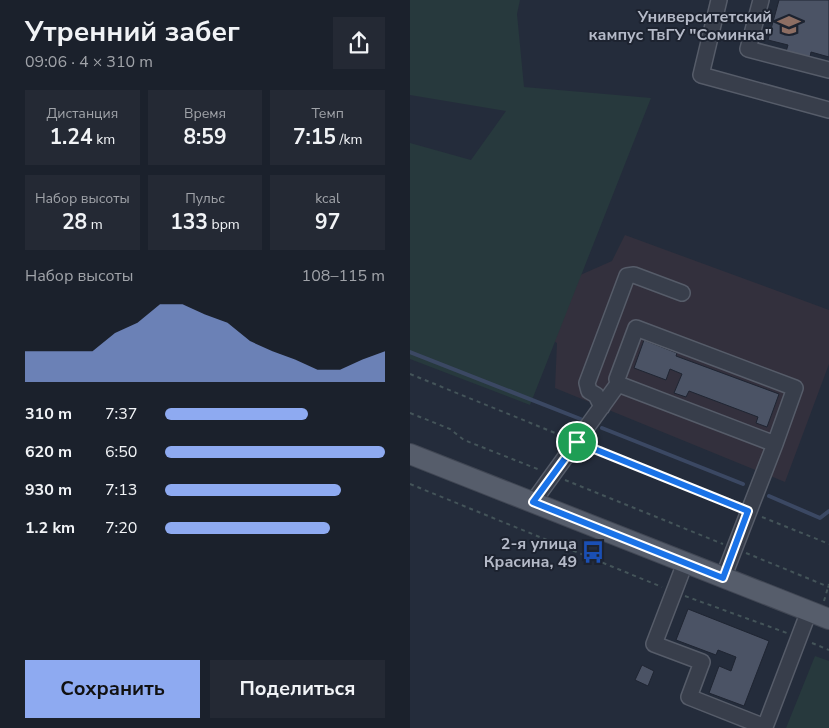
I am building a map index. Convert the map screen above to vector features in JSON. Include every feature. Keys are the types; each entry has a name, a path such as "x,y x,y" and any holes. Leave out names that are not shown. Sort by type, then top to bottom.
{"main road":[{"path":"410,454 685,564 829,619"}],"street":[{"path":"719,0 701,75 829,110"},
{"path":"761,0 748,49 829,70"},
{"path":"602,407 596,395 589,391 587,383 627,276 634,275 682,293"},
{"path":"533,502 618,384 617,379 636,328 795,388 723,578"},
{"path":"618,384 775,444"},
{"path":"685,564 654,644 702,662 688,698 765,727 809,611"}],"path":[{"path":"410,374 829,544"},
{"path":"410,413 450,428 464,440 829,587"},
{"path":"410,484 674,592 829,650"}],"shaded area":[{"path":"410,0 520,0 517,14 524,87 651,98 530,405 410,359 410,143 471,160 506,111 410,95"},
{"path":"625,235 829,310 829,364 785,482 555,388 557,343 545,336 578,276 612,261"},
{"path":"815,656 829,661 829,728 786,728"}],"building":[{"path":"779,0 829,0 829,57 811,52 809,62 785,55 788,45 768,40"},
{"path":"644,340 677,353 676,356 779,394 767,427 756,423 758,417 689,391 686,397 674,393 682,374 670,369 666,380 634,368"},
{"path":"688,609 769,641 744,706 709,693 719,666 731,671 736,657 718,650 716,655 676,640"},
{"path":"642,665 654,671 648,686 635,680"}],"waterway":[{"path":"410,352 583,420"},
{"path":"602,428 743,484"},
{"path":"769,496 820,518 829,511"}],"place":[{"name":"Университетский кампус ТвГУ \"Соминка\"","path":"789,25"},
{"name":"2-я улица Красина, 49","path":"593,552"}],"route":[{"path":"577,442 748,511 723,578 533,502 577,442"}]}
